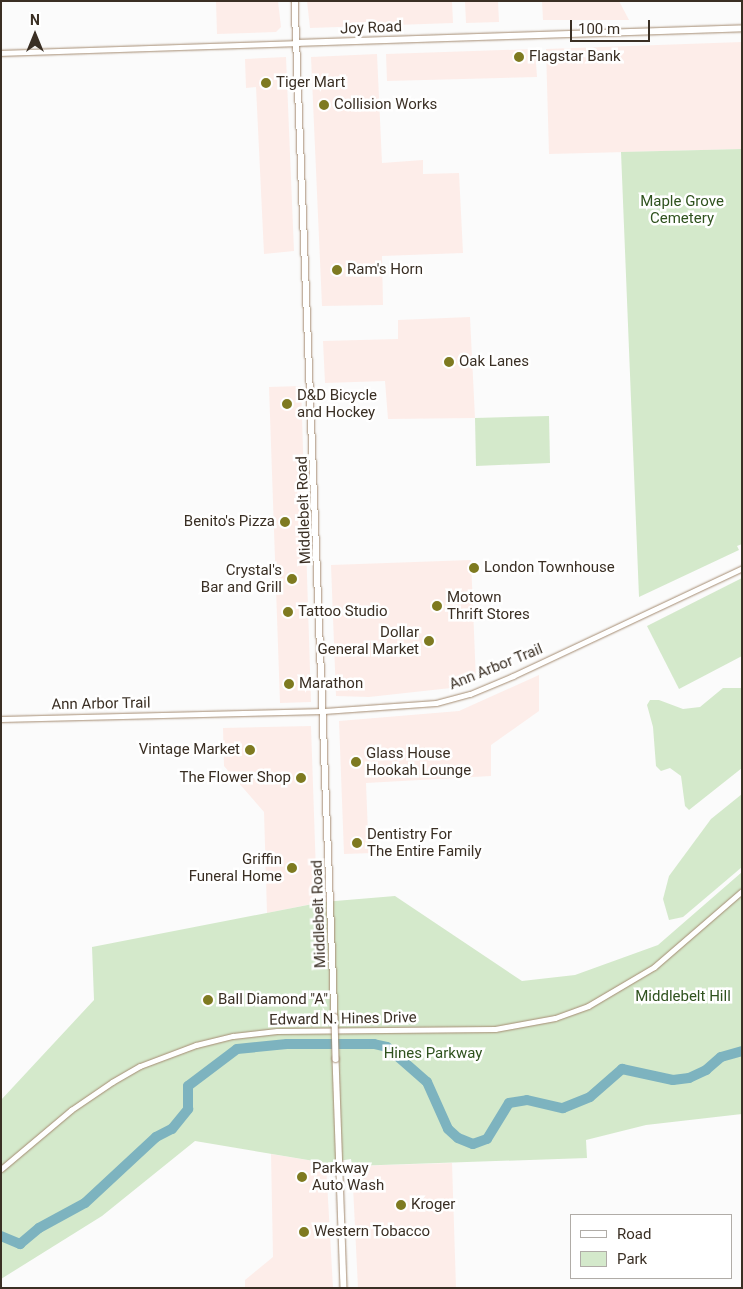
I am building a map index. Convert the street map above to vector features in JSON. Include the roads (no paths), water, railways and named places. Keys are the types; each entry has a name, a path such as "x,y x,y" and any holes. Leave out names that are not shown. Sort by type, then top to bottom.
{"main road":[{"name":"Middlebelt Road","path":"295,1 324,711 344,1288"},
{"name":"Joy Road","path":"298,43 742,28"}],"street":[{"name":"Joy Road","path":"1,53 298,43"},
{"name":"Ann Arbor Trail","path":"1,719 324,711 419,705 470,694 742,568"},
{"name":"Edward N. Hines Drive","path":"1,1169 71,1110 112,1082 140,1066 196,1045 263,1032 495,1029 555,1018 588,1006 654,967 742,891"}],"waterway":[{"path":"1,1236 20,1244 39,1228 85,1203 156,1137 172,1129 188,1109 188,1086 237,1049 287,1044 374,1044 387,1047 427,1082 448,1129 458,1138 473,1144 487,1139 509,1103 527,1100 563,1108 590,1097 622,1069 673,1080 689,1078 706,1070 721,1057 742,1051"}],"place":[{"name":"Flagstar Bank","path":"519,57"},
{"name":"Tiger Mart","path":"266,83"},
{"name":"Collision Works","path":"324,105"},
{"name":"Ram's Horn","path":"337,270"},
{"name":"Oak Lanes","path":"449,362"},
{"name":"D&D Bicycle and Hockey","path":"287,404"},
{"name":"Benito's Pizza","path":"285,522"},
{"name":"London Townhouse","path":"474,568"},
{"name":"Crystal's Bar and Grill","path":"292,579"},
{"name":"Motown Thrift Stores","path":"437,606"},
{"name":"Tattoo Studio","path":"288,612"},
{"name":"Dollar General Market","path":"429,641"},
{"name":"Marathon","path":"289,684"},
{"name":"Vintage Market","path":"250,750"},
{"name":"Glass House Hookah Lounge","path":"356,762"},
{"name":"The Flower Shop","path":"301,778"},
{"name":"Dentistry For The Entire Family","path":"357,843"},
{"name":"Griffin Funeral Home","path":"292,868"},
{"name":"Ball Diamond \"A\"","path":"208,1000"},
{"name":"Parkway Auto Wash","path":"302,1177"},
{"name":"Kroger","path":"401,1205"},
{"name":"Western Tobacco","path":"304,1232"}],"park label":[{"name":"Maple Grove Cemetery","path":"682,210"},
{"name":"Middlebelt Hill","path":"683,997"},
{"name":"Hines Parkway","path":"433,1054"}]}
